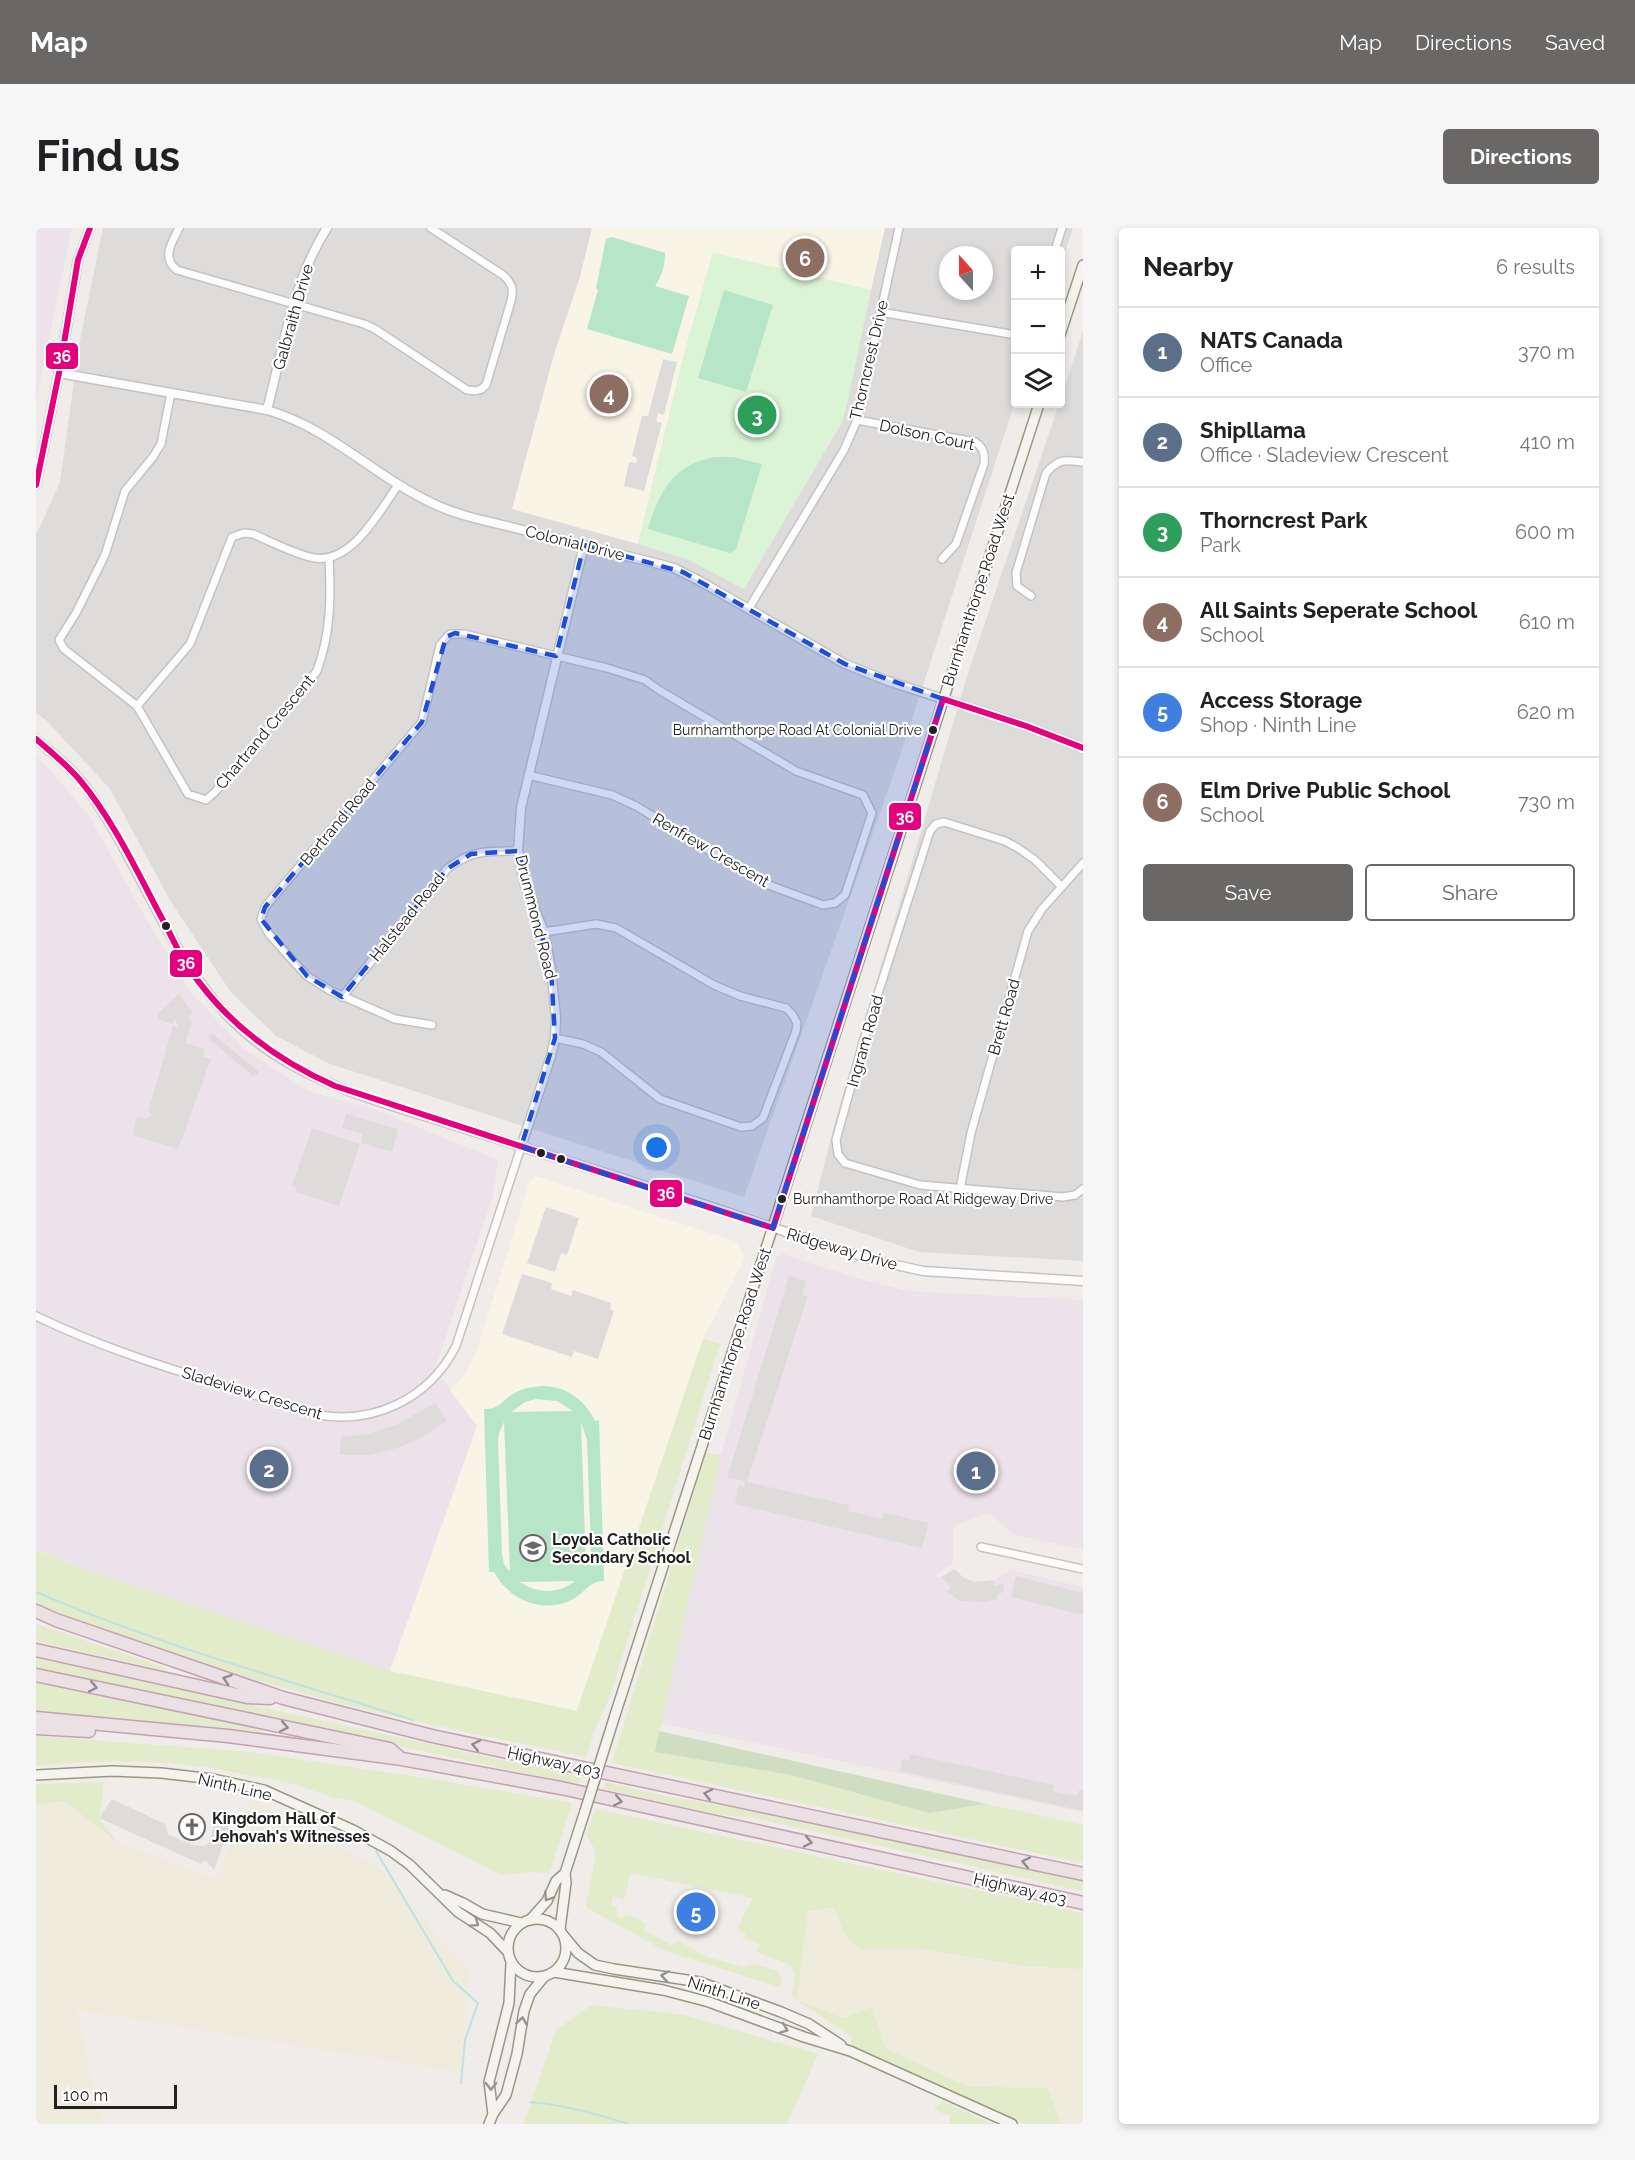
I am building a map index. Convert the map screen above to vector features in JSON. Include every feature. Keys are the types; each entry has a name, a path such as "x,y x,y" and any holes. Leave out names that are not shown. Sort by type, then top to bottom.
{"highway":[{"name":"Highway 403","path":"36,1611 56,1620 283,1698 432,1736 1083,1874"},
{"path":"36,1650 248,1697 283,1698"},
{"path":"36,1675 390,1749 402,1759"},
{"name":"Highway 403","path":"36,1718 302,1745 402,1759 561,1788 1083,1903"},
{"path":"36,1728 114,1732 149,1728"}],"main road":[{"path":"1065,320 1083,265"},
{"name":"Burnhamthorpe Road West","path":"562,1933 565,1873 1037,408"},
{"name":"Ninth Line","path":"36,1775 71,1772 161,1773 213,1779 264,1790 352,1830 391,1851 443,1895 458,1912 490,1933 508,1952"},
{"name":"Burnhamthorpe Road West","path":"525,1922 547,1901 556,1881 565,1873"},
{"name":"Ninth Line","path":"443,1895 482,1914 525,1922"},
{"path":"546,1920 562,1933 566,1946 565,1956 561,1965 544,1977 530,1994 524,2011 517,2054 506,2095 491,2119 489,2082 509,2003 510,1936 525,1922 546,1920"},
{"name":"Ninth Line","path":"562,1933 578,1953 595,1965 700,1982 770,2007 809,2024 850,2051"},
{"path":"511,1963 525,1975 544,1977"},
{"name":"Ninth Line","path":"554,1972 677,1992 709,2002 804,2037 850,2051 1012,2124"}],"street":[{"path":"36,485 59,373 78,260 90,228"},
{"path":"179,228 168,252 170,262 177,270 375,328 467,390 476,392 483,389 513,295 511,282 431,228"},
{"name":"Galbraith Drive","path":"267,410 295,304 314,251 327,228"},
{"name":"Thorncrest Drive","path":"749,608 844,450 857,420 899,228"},
{"path":"1056,246 1062,228"},
{"path":"880,312 1011,334"},
{"name":"Colonial Drive","path":"59,373 267,410 299,421 314,428 398,484 434,504 453,511 674,568 749,608 845,664 1083,748"},
{"name":"Chartrand Crescent","path":"171,393 161,444 124,491 105,555 59,640 64,649 137,706 188,794 206,800 215,792 316,671 321,659 331,613 329,558"},
{"name":"Dolson Court","path":"857,420 975,442 981,447 985,456 984,464 956,544 942,560"},
{"path":"1031,596 1017,586 1016,573 1046,473 1056,463 1063,460 1083,462"},
{"path":"137,706 189,644 232,537 244,533 253,534 312,558 329,558 358,540 398,484"},
{"name":"Drummond Road","path":"521,1147 555,1038 556,1017 555,991 544,932 525,885 518,850 520,808 584,545"},
{"name":"Bertrand Road","path":"432,1024 396,1019 342,997 308,976 269,934 261,919 265,907 422,722 440,645 446,637 455,633 556,656"},
{"name":"Renfrew Crescent","path":"528,775 612,795 759,881 823,904 835,903 845,895 872,813 863,795 796,771 645,680 556,656"},
{"name":"Ridgeway Drive","path":"36,739 85,787 119,842 191,971 218,1005 259,1044 301,1071 335,1086 868,1258 923,1271 1083,1281"},
{"name":"Ingram Road","path":"1061,886 1035,860 1005,841 944,822 936,824 930,831 868,1025 836,1140 838,1154 844,1163 920,1185 1063,1197 1075,1195 1083,1189"},
{"name":"Halstead Road","path":"342,997 447,869 459,859 471,854 518,850"},
{"name":"Brett Road","path":"960,1189 971,1134 1028,931 1042,909 1083,863"},
{"path":"544,932 596,924 616,928 714,986 786,1008 797,1023 763,1118 752,1126 741,1127 653,1095 601,1052 583,1044 555,1038"},
{"name":"Sladeview Crescent","path":"36,1316 60,1328 149,1360 314,1414 341,1417 379,1412 411,1396 439,1374 449,1360 456,1346 521,1147"},
{"path":"981,1547 1083,1569"}],"highlighted area":[{"path":"584,545 683,572 845,664 943,699 773,1228 521,1147 555,1038 551,968 518,851 471,854 447,869 342,997 307,976 261,919 265,907 422,722 446,637 455,633 556,656"}],"shaded area":[{"path":"36,228 72,228 36,401"},
{"path":"103,228 1073,228 1065,253 1065,246 1011,246 1011,408 1013,408 899,759 744,1197 330,1064 276,1036 230,991 171,902 110,789 47,721 36,713 36,535 60,482 79,345"},
{"path":"592,228 885,228 871,290 713,253 684,355 638,544 512,509 555,351 580,277"},
{"path":"1083,331 1083,1261 919,1252 811,1216 836,1118 967,676 1058,408 1065,408 1065,386"},
{"path":"663,359 677,362 664,415 658,413 656,421 662,423 644,491 624,486 629,462 636,463 637,458 632,456 642,416 648,416"},
{"path":"36,757 44,763 89,816 146,919 190,991 243,1048 310,1092 376,1110 498,1160 493,1195 435,1369 477,1426 390,1671 92,1572 36,1549"},
{"path":"179,994 193,1013 189,1017 192,1022 185,1043 205,1049 203,1057 211,1059 178,1149 133,1135 137,1116 145,1119 150,1117 151,1113 148,1112 173,1026 179,1028 175,1018 173,1024 158,1019 158,1013"},
{"path":"212,1033 259,1072 254,1077 208,1038"},
{"path":"346,1114 398,1129 392,1152 361,1143 363,1134 342,1128"},
{"path":"312,1128 360,1144 339,1206 296,1192 297,1188 292,1186"},
{"name":"Loyola Catholic Secondary School","path":"537,1176 737,1242 745,1258 703,1339 577,1711 390,1671 477,1426 450,1390 466,1373 477,1350 530,1180"},
{"path":"546,1207 579,1218 567,1255 561,1253 555,1272 527,1263"},
{"path":"783,1254 856,1278 908,1291 1083,1300 1083,1550 1013,1534 989,1513 953,1526 953,1563 934,1576 983,1587 1010,1570 1083,1587 1083,1812 660,1723 717,1470 776,1258"},
{"path":"522,1274 552,1283 551,1289 571,1296 573,1290 611,1303 610,1309 614,1311 598,1359 574,1351 572,1357 502,1334"},
{"path":"789,1276 807,1281 802,1295 808,1296 747,1482 849,1505 848,1511 882,1519 885,1513 929,1523 922,1548 735,1504 738,1486 744,1487 745,1481 727,1478"},
{"path":"435,1403 447,1421 421,1438 397,1448 370,1455 340,1455 341,1437 367,1434 396,1425"},
{"path":"954,1569 964,1578 975,1582 993,1580 995,1586 1004,1583 1003,1592 997,1595 997,1599 986,1602 960,1601 947,1592 951,1587 941,1577"},
{"path":"1016,1576 1083,1593 1083,1615 1011,1597"},
{"path":"910,1754 1054,1785 1053,1791 1077,1796 1079,1790 1083,1791 1083,1811 900,1771 902,1759 909,1760"},
{"path":"112,1799 165,1824 168,1834 192,1845 208,1844 215,1823 224,1818 230,1825 214,1870 205,1860 201,1864 99,1818"},
{"path":"251,1799 382,1870 470,1972 460,2072 76,2010 102,2124 36,2124 36,1806 64,1801 117,1842 216,1879"},
{"path":"834,1907 845,1936 862,1949 925,1949 1024,1966 1083,1969 1083,2124 1061,2124 1048,2088 969,2087 886,2049 843,2018 797,2000 808,1911"}],"green space":[{"path":"612,237 665,253 663,271 655,286 689,296 672,354 587,329 598,290 596,288 606,239"},
{"path":"713,253 871,290 841,424 744,589 689,560 638,544 684,355"},
{"path":"724,290 773,305 746,392 698,378"},
{"path":"715,457 733,457 762,464 736,549 730,553 648,529 657,503 670,481 689,466"},
{"path":"703,1339 720,1344 610,1696 595,1729 586,1757 407,1719 308,1695 151,1646 36,1604 36,1550 92,1572 390,1671 577,1711"},
{"path":"546,1386 569,1392 581,1401 595,1421 599,1420 604,1581 591,1585 578,1596 562,1604 539,1605 518,1597 500,1582 494,1572 489,1572 484,1409 497,1406 521,1390","holes":["536,1399 557,1401 573,1411 511,1412 525,1402","504,1422 509,1571 504,1564 502,1554 499,1433","581,1422 587,1440 591,1550 586,1567","575,1581 562,1588 548,1591 533,1589 520,1582"]},
{"path":"706,1453 721,1455 655,1752 791,1775 929,1813 986,1804 1083,1825 1083,1863 612,1763"},
{"path":"36,1624 166,1668 166,1671 36,1641"},
{"path":"36,1658 580,1777 578,1784 36,1670"},
{"path":"36,1683 263,1730 263,1733 36,1711"},
{"path":"659,1731 986,1804 929,1813 791,1775 655,1752"},
{"path":"36,1736 250,1752 572,1803 549,1874 534,1872 501,1875 353,1800 332,1797 284,1782 184,1765 109,1761 36,1766"},
{"path":"104,1782 99,1818 117,1842 64,1801 36,1806 36,1784"},
{"path":"606,1782 1083,1879 1083,1891 754,1818 721,1815 603,1789"},
{"path":"596,1809 1083,1913 1083,1969 1024,1966 925,1949 862,1949 845,1936 834,1907 808,1911 797,2000 791,1995 795,1983 793,1969 782,1961 756,1951 760,1945 746,1938 741,1943 746,1934 737,1929 753,1898 630,1873 624,1900 613,1896 611,1904 617,1908 617,1916 620,1918 627,1915 637,1918 646,1924 643,1930 673,1946 677,1940 707,1957 743,1967 753,1964 777,1970 782,1981 780,1987 665,1951 586,1907 596,1851 586,1835"},
{"path":"797,2000 843,2018 872,2007 886,2049 969,2087 1048,2088 1061,2124 1025,2124 850,2044 853,2038"},
{"path":"592,2005 684,2015 818,2054 787,2124 524,2124 556,2030"},
{"path":"942,2101 992,2124 949,2124 951,2116 933,2110"}],"waterway":[{"path":"36,1592 176,1645 413,1720"},
{"path":"376,1851 453,1981 478,2003 465,2040 461,2083"},
{"path":"530,2102 579,2110 628,2124"}],"transit line":[{"name":"36","path":"36,485 59,373 78,260 90,228"},
{"name":"36","path":"36,739 74,774 104,813 182,957 203,988 235,1022 272,1051 313,1076 335,1086 773,1228 943,699 1026,726 1083,748"}],"place":[{"name":"Elm Drive Public School","path":"805,258"},
{"name":"All Saints Seperate School","path":"609,394"},
{"name":"Thorncrest Park","path":"757,415"},
{"name":"Burnhamthorpe Road At Colonial Drive","path":"933,730"},
{"name":"Burnhamthorpe Road At Ridgeway Drive","path":"782,1199"},
{"name":"Shipllama","path":"269,1469"},
{"name":"NATS Canada","path":"976,1471"},
{"name":"Loyola Catholic Secondary School","path":"533,1548"},
{"name":"Kingdom Hall of Jehovah's Witnesses","path":"192,1827"},
{"name":"Access Storage","path":"696,1912"}]}
